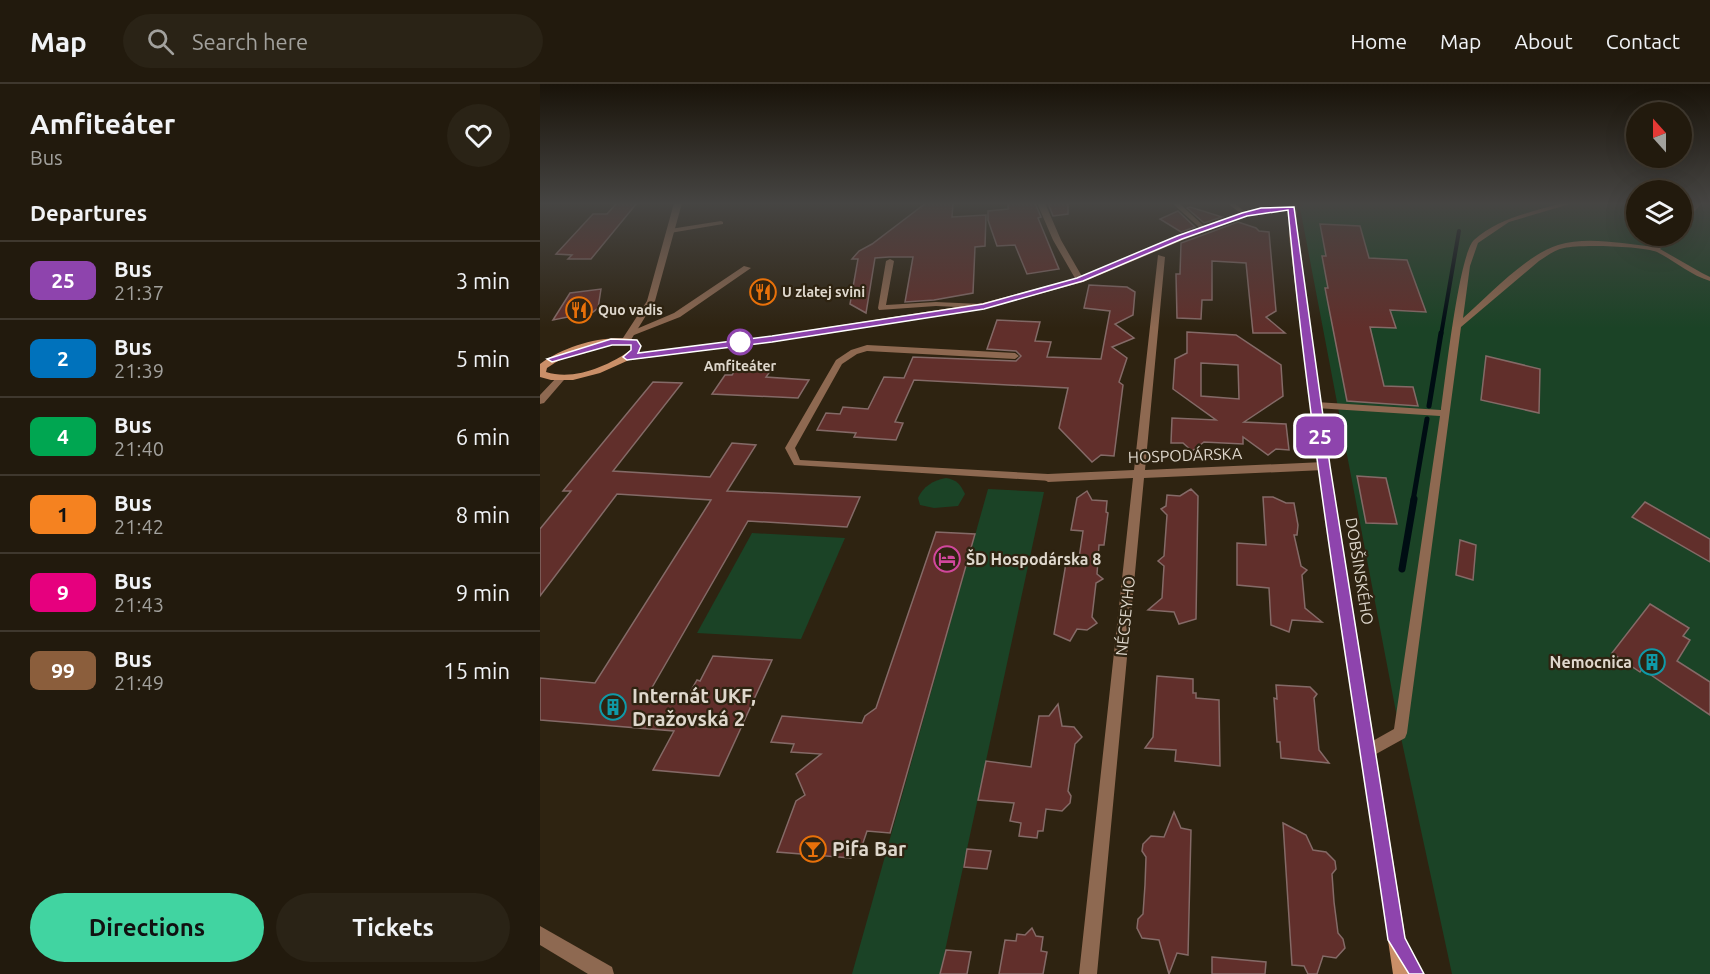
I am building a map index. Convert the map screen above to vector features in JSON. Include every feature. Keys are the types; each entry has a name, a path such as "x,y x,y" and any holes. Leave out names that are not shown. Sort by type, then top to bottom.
{"street":[{"path":"629,337 636,346 635,351 608,366 560,378 541,374 541,367 566,353 629,337 651,302 666,245"},
{"path":"1060,245 1080,280"},
{"path":"627,357 784,338 984,306 1080,280 1164,245"},
{"name":"DOBŠINSKÉHO","path":"1294,245 1324,466 1402,974"},
{"name":"NÉCSEYHO","path":"1088,974 1161,257"},
{"path":"540,401 560,378"},
{"name":"HOSPODÁRSKA","path":"1048,478 1324,466"},
{"path":"540,935 605,974"},
{"name":"DOBŠINSKÉHO","path":"1396,940 1415,974"}],"lane":[{"path":"1367,752 1400,733 1466,266 1474,245"},
{"path":"1457,327 1541,256 1557,247 1573,245"},
{"path":"1602,245 1656,249 1710,279"},
{"path":"1656,249 1659,246"},
{"path":"890,261 882,308 936,304 984,306"},
{"path":"629,337 677,315 747,268"},
{"path":"1016,356 867,348 854,352 840,362 790,448 797,463 1048,478"},
{"path":"1316,405 1445,413"}],"green space":[{"path":"1307,245 1710,245 1710,974 1452,974 1400,733"},
{"path":"946,478 958,483 965,494 958,506 934,508 920,505 918,498 926,487 937,480"},
{"path":"988,489 1044,492 940,974 852,974"},
{"path":"752,533 845,538 801,639 697,633"}],"building":[{"path":"565,245 603,245 591,259 568,259 572,255 556,254"},
{"path":"871,245 985,245 975,247 973,293 934,300 905,302 913,257 875,258 866,313 850,304 858,259 852,259 859,251"},
{"path":"996,245 1049,245 1059,269 1027,274 1015,245"},
{"path":"1181,245 1270,245 1276,311 1266,317 1285,333 1253,333 1246,263 1212,261 1212,300 1202,300 1201,319 1177,318 1176,274 1180,274"},
{"path":"1324,245 1365,245 1369,258 1407,260 1426,312 1390,310 1396,328 1370,327 1384,386 1413,387 1418,406 1347,401 1325,288 1328,288 1322,256 1326,256"},
{"path":"1089,285 1127,287 1135,292 1133,315 1115,324 1134,338 1112,347 1127,358 1119,382 1123,385 1114,456 1101,455 1092,462 1059,428 1068,388 914,380 895,422 903,423 896,440 854,437 856,433 817,430 826,413 840,414 843,407 868,409 884,377 904,378 913,357 1016,361 1021,356 1016,351 987,349 997,320 1040,322 1035,341 1051,342 1047,357 1101,359 1110,311 1084,308"},
{"path":"601,289 598,308 593,312 553,320 570,293"},
{"path":"1187,332 1236,335 1281,365 1283,396 1244,422 1286,424 1289,450 1276,449 1268,455 1243,437 1243,444 1204,442 1192,451 1183,443 1171,443 1172,418 1216,420 1173,389 1175,359 1187,353","holes":["1201,363 1238,365 1239,399 1201,396"]},
{"path":"1486,356 1540,369 1539,413 1481,400"},
{"path":"738,366 773,367 766,377 809,380 798,398 712,394 725,375 732,375"},
{"path":"653,382 682,383 613,471 710,477 732,443 756,445 727,491 860,497 847,527 748,521 650,691 689,694 697,680 700,681 713,656 772,660 719,776 653,770 674,731 540,720 540,678 595,683 711,500 617,494 540,596 540,529 571,491 563,491"},
{"path":"1357,476 1386,478 1397,524 1366,523"},
{"path":"1191,489 1198,496 1196,619 1179,624 1174,612 1148,610 1162,598 1164,566 1158,561 1164,556 1167,515 1161,509 1166,506 1167,495 1180,496"},
{"path":"1087,491 1092,500 1107,501 1106,512 1108,513 1104,545 1099,545 1097,574 1103,579 1096,583 1092,617 1097,623 1087,630 1077,629 1070,641 1054,634 1066,563 1073,564 1079,558 1083,531 1071,530 1077,498"},
{"path":"1263,497 1273,497 1286,503 1294,503 1298,525 1297,535 1294,535 1301,566 1307,570 1302,575 1305,608 1322,622 1292,620 1289,632 1271,625 1269,588 1237,585 1237,543 1266,545"},
{"path":"1645,502 1710,539 1710,562 1632,517"},
{"path":"936,532 975,534 890,833 867,831 860,852 851,858 777,852 796,801 805,795 796,774 821,754 791,752 794,744 771,742 782,716 862,723 865,716 876,708"},
{"path":"1460,540 1476,545 1473,580 1456,575"},
{"name":"Nemocnica","path":"1650,604 1689,628 1683,636 1690,640 1677,661 1710,682 1710,715 1642,669 1640,672 1612,653"},
{"path":"1157,676 1193,679 1193,693 1196,693 1196,698 1219,700 1220,766 1175,761 1176,750 1145,748 1153,737"},
{"path":"1276,685 1310,687 1317,694 1314,698 1319,750 1329,763 1281,758 1280,742 1277,742 1274,698 1277,699"},
{"path":"1058,704 1062,726 1074,727 1082,737 1075,744 1068,791 1071,796 1070,803 1062,811 1046,809 1043,831 1038,831 1037,838 1019,836 1021,823 1010,821 1014,803 978,800 986,761 1031,767 1039,716 1049,716"},
{"path":"1174,812 1181,828 1191,830 1188,955 1177,953 1169,974 1159,940 1142,938 1137,928 1138,919 1143,914 1146,857 1142,851 1143,844 1151,836 1164,837"},
{"path":"1283,823 1306,835 1313,850 1326,852 1335,861 1336,869 1332,874 1334,902 1338,933 1343,939 1345,948 1336,958 1323,956 1317,974 1308,974 1304,966 1292,965"},
{"path":"967,849 991,851 987,869 964,867"},
{"path":"1032,928 1036,936 1043,937 1041,951 1047,952 1043,974 999,974 1005,940 1016,941 1017,934 1025,935"},
{"path":"946,950 971,952 967,974 940,974"},
{"path":"1212,957 1266,962 1265,974 1212,974"}],"waterway":[{"path":"1441,335 1457,245"},
{"path":"1429,406 1441,333"},
{"path":"1413,501 1427,419"},
{"path":"1402,569 1414,499"}],"bus line":[{"name":"25","path":"552,359 576,350 611,342 634,342 635,351 627,357 772,339 984,306 1080,280 1162,245"},
{"name":"25","path":"1294,245 1324,466 1396,940 1415,974"}],"place":[{"name":"U zlatej svini","path":"763,292"},
{"name":"Quo vadis","path":"579,310"},
{"name":"Amfiteáter","path":"740,342"},
{"name":"ŠD Hospodárska 8","path":"947,559"},
{"name":"Nemocnica","path":"1652,662"},
{"name":"Internát UKF, Dražovská 2","path":"613,707"},
{"name":"Pifa Bar","path":"813,849"}]}
